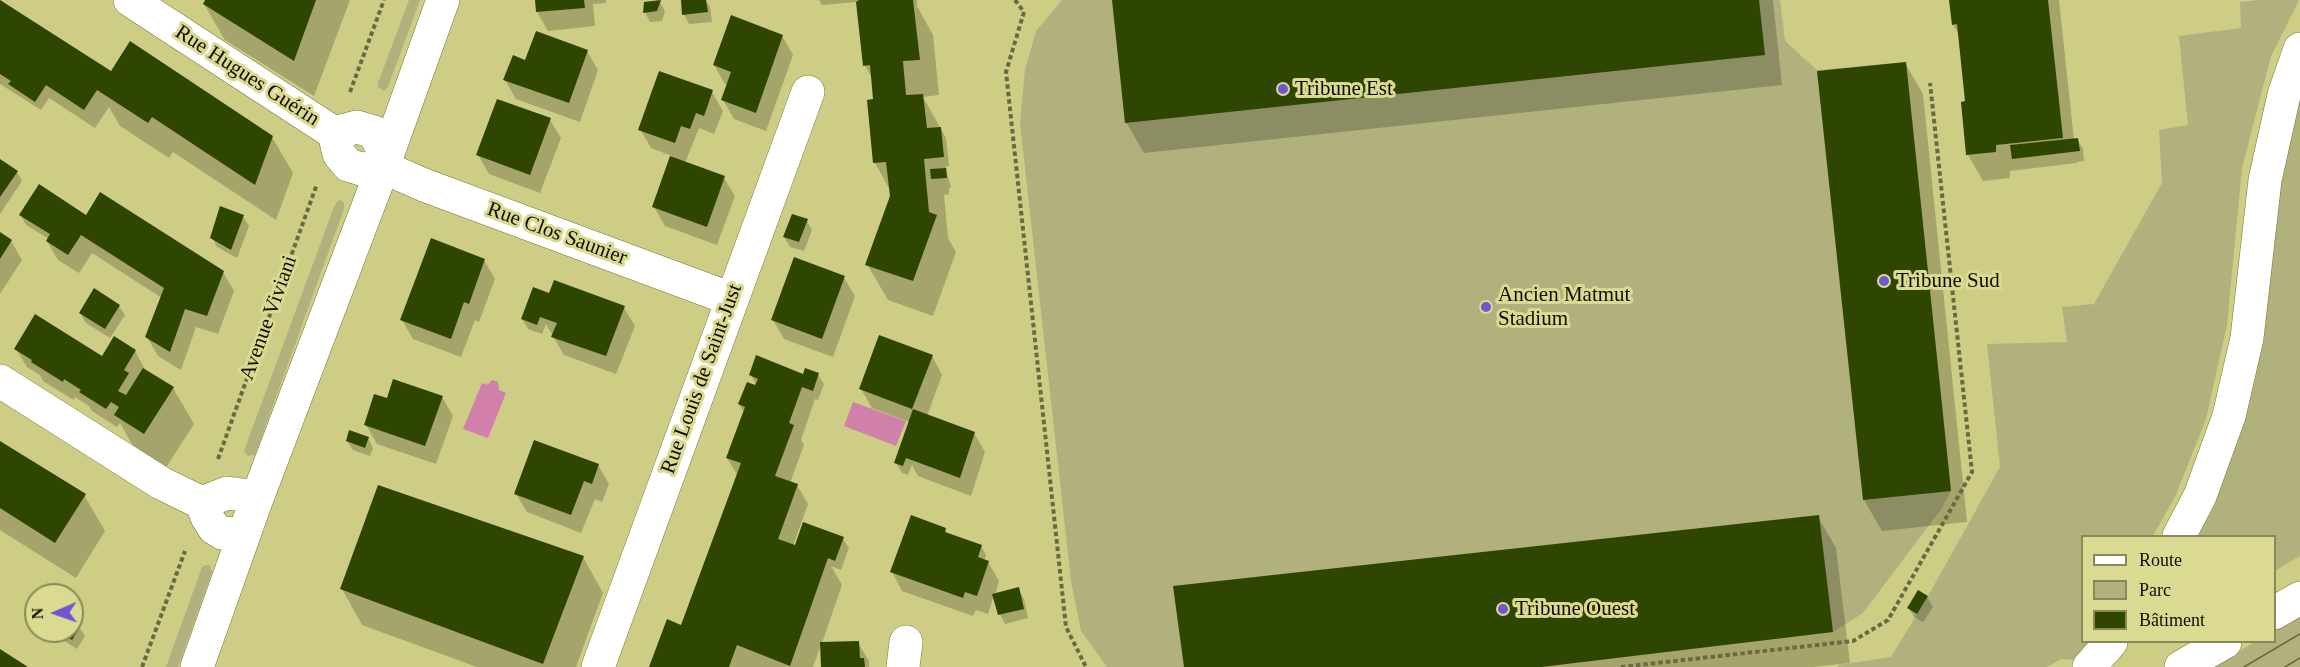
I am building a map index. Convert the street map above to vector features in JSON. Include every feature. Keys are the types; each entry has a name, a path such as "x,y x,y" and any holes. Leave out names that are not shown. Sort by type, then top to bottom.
{"main road":[{"name":"Rue Hugues Guérin","path":"130,0 334,133"},
{"path":"196,667 443,0"},
{"path":"2180,535 2200,496 2229,416 2247,338 2265,180 2284,95 2300,48"},
{"name":"Rue Louis de Saint-Just","path":"598,667 808,92"},
{"path":"334,133 339,154 348,165 362,169 383,167"},
{"name":"Rue Clos Saunier","path":"383,167 424,185 731,299"},
{"path":"0,381 161,483 202,503 214,528 222,533 244,535"},
{"path":"202,503 227,493 243,495 256,501"},
{"path":"2276,612 2300,598"},
{"path":"2089,667 2110,643"},
{"path":"2181,667 2223,643"}],"path":[{"name":"Avenue Viviani","path":"142,667 384,0"},
{"path":"1015,0 1024,12 1006,72 1066,627 1086,667"},
{"path":"1621,667 1853,641 1888,620 1972,472 1930,83"}],"green space":[{"path":"409,0 420,0 388,87 384,91 378,87 378,83"},
{"name":"Ancien Matmut Stadium","path":"1062,0 1780,0 1785,41 1817,70 1906,62 1951,491 1942,508 1863,613 1833,632 1541,667 1107,667 1081,631 1071,581 1020,123 1025,70 1036,31"},
{"path":"2299,0 2271,56 2242,168 2227,325 2206,419 2175,497 2154,535 2081,535 2081,643 2089,643 2077,663 2073,660 2061,659 2047,667 1838,667 1838,665 1891,657 1928,596 2000,467 1987,344 2067,342 2062,307 2094,304 2162,183 2159,130 2188,125 2179,36 2241,28 2240,2"},
{"path":"2300,93 2300,556 2276,570 2276,535 2193,535"},
{"path":"339,199 344,203 344,209 255,455 248,456 244,452 245,448 334,207"},
{"path":"210,565 212,572 178,667 166,667 202,567"},
{"path":"2300,615 2300,667 2211,667 2253,643 2276,643 2276,629"}],"shaded area":[{"path":"492,380 498,382 499,390 506,393 488,438 463,429 482,383 487,385"},
{"path":"853,402 906,421 896,446 844,426"}],"building":[{"path":"0,0 111,71 130,41 273,136 255,185 152,117 148,123 97,90 84,110 46,85 35,102 8,84 11,81 0,74"},
{"path":"205,0 316,0 294,61 203,4"},
{"path":"535,0 584,0 585,8 536,12"},
{"path":"661,0 657,11 643,13 644,2"},
{"path":"681,0 706,0 708,12 682,15"},
{"path":"859,0 913,0 920,60 903,61 906,95 923,94 927,128 941,127 944,157 924,159 929,212 937,215 913,281 865,265 890,196 886,162 873,163 867,100 873,99 870,65 863,66 856,2"},
{"name":"Tribune Est","path":"1112,0 1759,0 1765,55 1125,123"},
{"path":"1949,0 2048,0 2063,138 1996,145 1996,152 1966,155 1961,102 1965,101 1957,24 1952,25"},
{"path":"731,15 783,35 756,113 721,100 731,72 713,65"},
{"path":"536,31 588,50 569,103 503,80 513,55 525,60"},
{"name":"Tribune Sud","path":"1906,62 1951,491 1863,500 1817,71"},
{"path":"659,71 713,90 704,116 696,113 690,129 681,126 675,143 638,130"},
{"path":"497,99 551,118 530,175 476,155"},
{"path":"2078,138 2080,151 2012,159 2010,145"},
{"path":"670,156 725,176 707,227 652,207"},
{"path":"0,159 18,171 0,197"},
{"path":"946,168 947,178 931,179 930,169"},
{"path":"39,184 86,215 100,192 224,271 207,316 185,309 170,352 145,337 164,288 81,235 68,255 46,241 50,234 19,215"},
{"path":"220,206 244,215 231,250 210,238"},
{"path":"792,214 808,219 799,242 783,237"},
{"path":"0,232 12,240 0,259"},
{"path":"431,238 485,259 469,304 464,302 451,339 400,320"},
{"path":"794,257 845,276 822,339 771,320"},
{"path":"554,280 625,306 606,356 551,337 557,323 540,317 537,325 521,319 533,287 549,293"},
{"path":"94,288 120,305 105,329 79,313"},
{"path":"35,314 102,356 114,336 136,350 124,370 129,373 118,391 126,395 143,368 174,387 144,434 114,415 119,407 111,402 106,409 79,392 81,390 64,379 63,382 14,349"},
{"path":"879,335 933,355 912,409 859,389"},
{"path":"756,355 803,374 805,368 819,373 813,391 802,387 789,423 794,425 775,476 798,484 778,539 795,545 803,522 844,537 835,561 828,558 790,666 737,645 729,667 649,667 667,619 681,625 741,463 726,458 745,407 738,404 747,382 755,385 758,379 749,375"},
{"path":"393,379 443,396 425,446 364,425 374,394 387,398"},
{"path":"913,409 975,432 960,478 906,458 903,466 894,463"},
{"path":"349,430 369,437 365,448 346,441"},
{"path":"534,440 599,464 592,484 584,481 571,515 514,494"},
{"path":"0,441 86,494 55,543 0,508"},
{"path":"378,485 584,556 543,664 340,589"},
{"path":"911,515 946,528 945,532 982,545 978,557 989,561 977,596 965,592 963,598 890,572"},
{"name":"Tribune Ouest","path":"1819,515 1833,632 1541,667 1184,667 1173,586"},
{"path":"1019,587 1024,609 998,615 992,594"},
{"path":"1918,590 1928,596 1917,614 1907,608"},
{"path":"859,641 860,658 864,658 865,667 821,667 820,642"},
{"path":"0,649 28,667 0,667"}],"tram line":[{"path":"2244,667 2300,634"},
{"path":"2285,667 2300,658"}],"place":[{"name":"Tribune Est","path":"1283,89"},
{"name":"Tribune Sud","path":"1884,281"},
{"name":"Ancien Matmut Stadium","path":"1486,307"},
{"name":"Tribune Ouest","path":"1503,609"}]}
